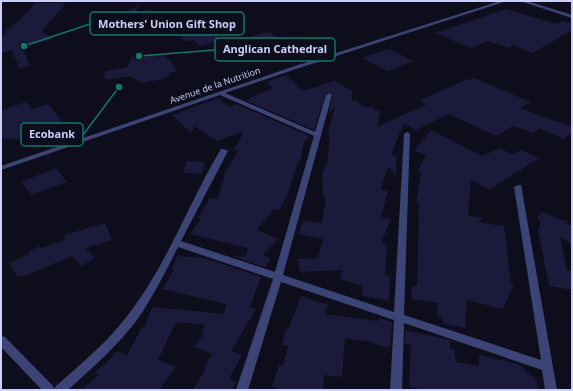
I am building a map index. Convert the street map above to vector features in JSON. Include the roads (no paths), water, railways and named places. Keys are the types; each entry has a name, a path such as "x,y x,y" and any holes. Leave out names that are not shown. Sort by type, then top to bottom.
{"street":[{"name":"Avenue de la Nutrition","path":"1,168 406,31 504,1"},
{"path":"522,1 572,17"},
{"path":"219,94 317,135"},
{"path":"242,390 278,277 329,95"},
{"path":"396,390 407,134"},
{"path":"60,390 110,344 135,314 176,243 224,151"},
{"path":"518,187 551,390"},
{"path":"176,243 548,367"},
{"path":"1,340 49,390"}],"place":[{"name":"Mothers' Union Gift Shop","path":"24,46"},
{"name":"Anglican Cathedral","path":"139,56"},
{"name":"Ecobank","path":"119,87"}]}
